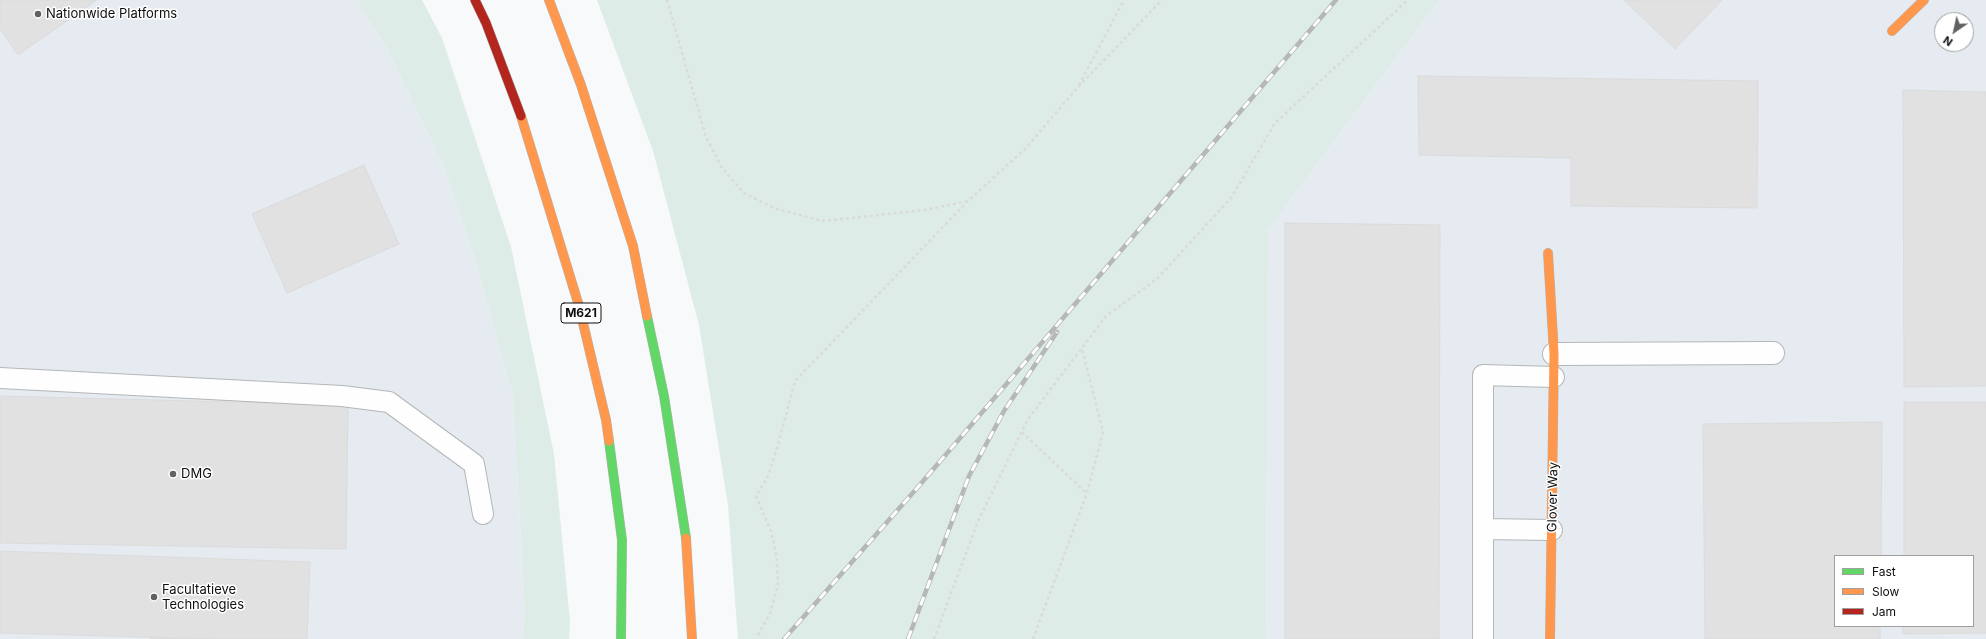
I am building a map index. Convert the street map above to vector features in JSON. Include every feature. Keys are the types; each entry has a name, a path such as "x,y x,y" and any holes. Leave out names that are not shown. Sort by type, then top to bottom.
{"main road":[{"name":"M621","path":"475,0 486,23 523,122 579,306 606,420 622,540 621,639"},
{"path":"548,0 581,85 633,246 669,426 687,547 692,639"},
{"path":"1892,31 1924,0"},
{"name":"Glover Way","path":"1548,253 1554,354 1550,639"}],"street":[{"path":"1554,354 1773,353"}],"lane":[{"path":"1483,639 1483,375 1554,377"},
{"path":"0,378 342,396 389,402 474,464 483,514"},
{"path":"1483,529 1552,530"}],"path":[{"path":"667,0 706,137 722,168 744,193 774,208 822,221 925,210 968,201"},
{"path":"1078,87 1124,0"},
{"path":"758,635 770,613 778,585 777,560 772,534 756,496 768,476 795,381 968,201 1025,149 1078,87 1162,0"},
{"path":"934,639 978,521 1028,419 1106,316 1157,279 1231,198 1275,123 1408,0"},
{"path":"1033,639 1086,493 1103,432 1082,348"},
{"path":"1022,432 1086,493"}],"shaded area":[{"path":"0,0 357,0 388,50 443,165 476,263 513,396 525,612 523,639 0,639"},
{"path":"357,0 422,0 442,38 511,247 554,454 570,622 569,639 523,639 525,612 513,396 476,263 443,165 388,50"},
{"path":"597,0 1439,0 1268,230 1266,639 738,639 728,505 699,325 653,151"},
{"path":"1439,0 1986,0 1986,639 1266,639 1268,230"}],"building":[{"name":"Nationwide Platforms","path":"0,0 97,0 18,55 0,29"},
{"path":"1624,0 1722,0 1675,49"},
{"path":"1418,76 1758,81 1757,208 1571,206 1571,158 1419,155"},
{"path":"1903,90 1986,92 1986,386 1904,387"},
{"path":"364,165 399,244 287,293 252,214"},
{"path":"1285,223 1440,225 1439,639 1285,639"},
{"name":"DMG","path":"0,396 348,405 346,549 0,543"},
{"path":"1904,402 1986,402 1986,633 1903,634 1903,627 1974,627 1974,555 1904,555"},
{"path":"1882,422 1881,555 1834,555 1834,627 1880,627 1880,639 1705,639 1703,424"},
{"name":"Facultatieve Technologies","path":"0,551 310,562 307,639 211,639 0,633"},
{"name":"Facultatieve Technologies","path":"150,637 211,639 150,639"}],"railway":[{"path":"784,639 918,487 1336,0"},
{"path":"908,639 969,476 1004,411 1057,332"}],"traffic: fast":[{"path":"647,316 664,396 686,538"},
{"path":"609,441 622,540 621,639"}],"traffic: slow":[{"path":"549,0 581,85 633,246 647,316"},
{"path":"1892,31 1924,0"},
{"path":"521,116 579,306 606,420 609,441"},
{"path":"1548,253 1554,354 1550,639"},
{"path":"686,538 692,639"}],"traffic: jam":[{"path":"475,0 486,23 521,116"}],"place":[{"name":"Nationwide Platforms","path":"38,14"},
{"name":"DMG","path":"173,474"},
{"name":"Facultatieve Technologies","path":"154,597"}]}
